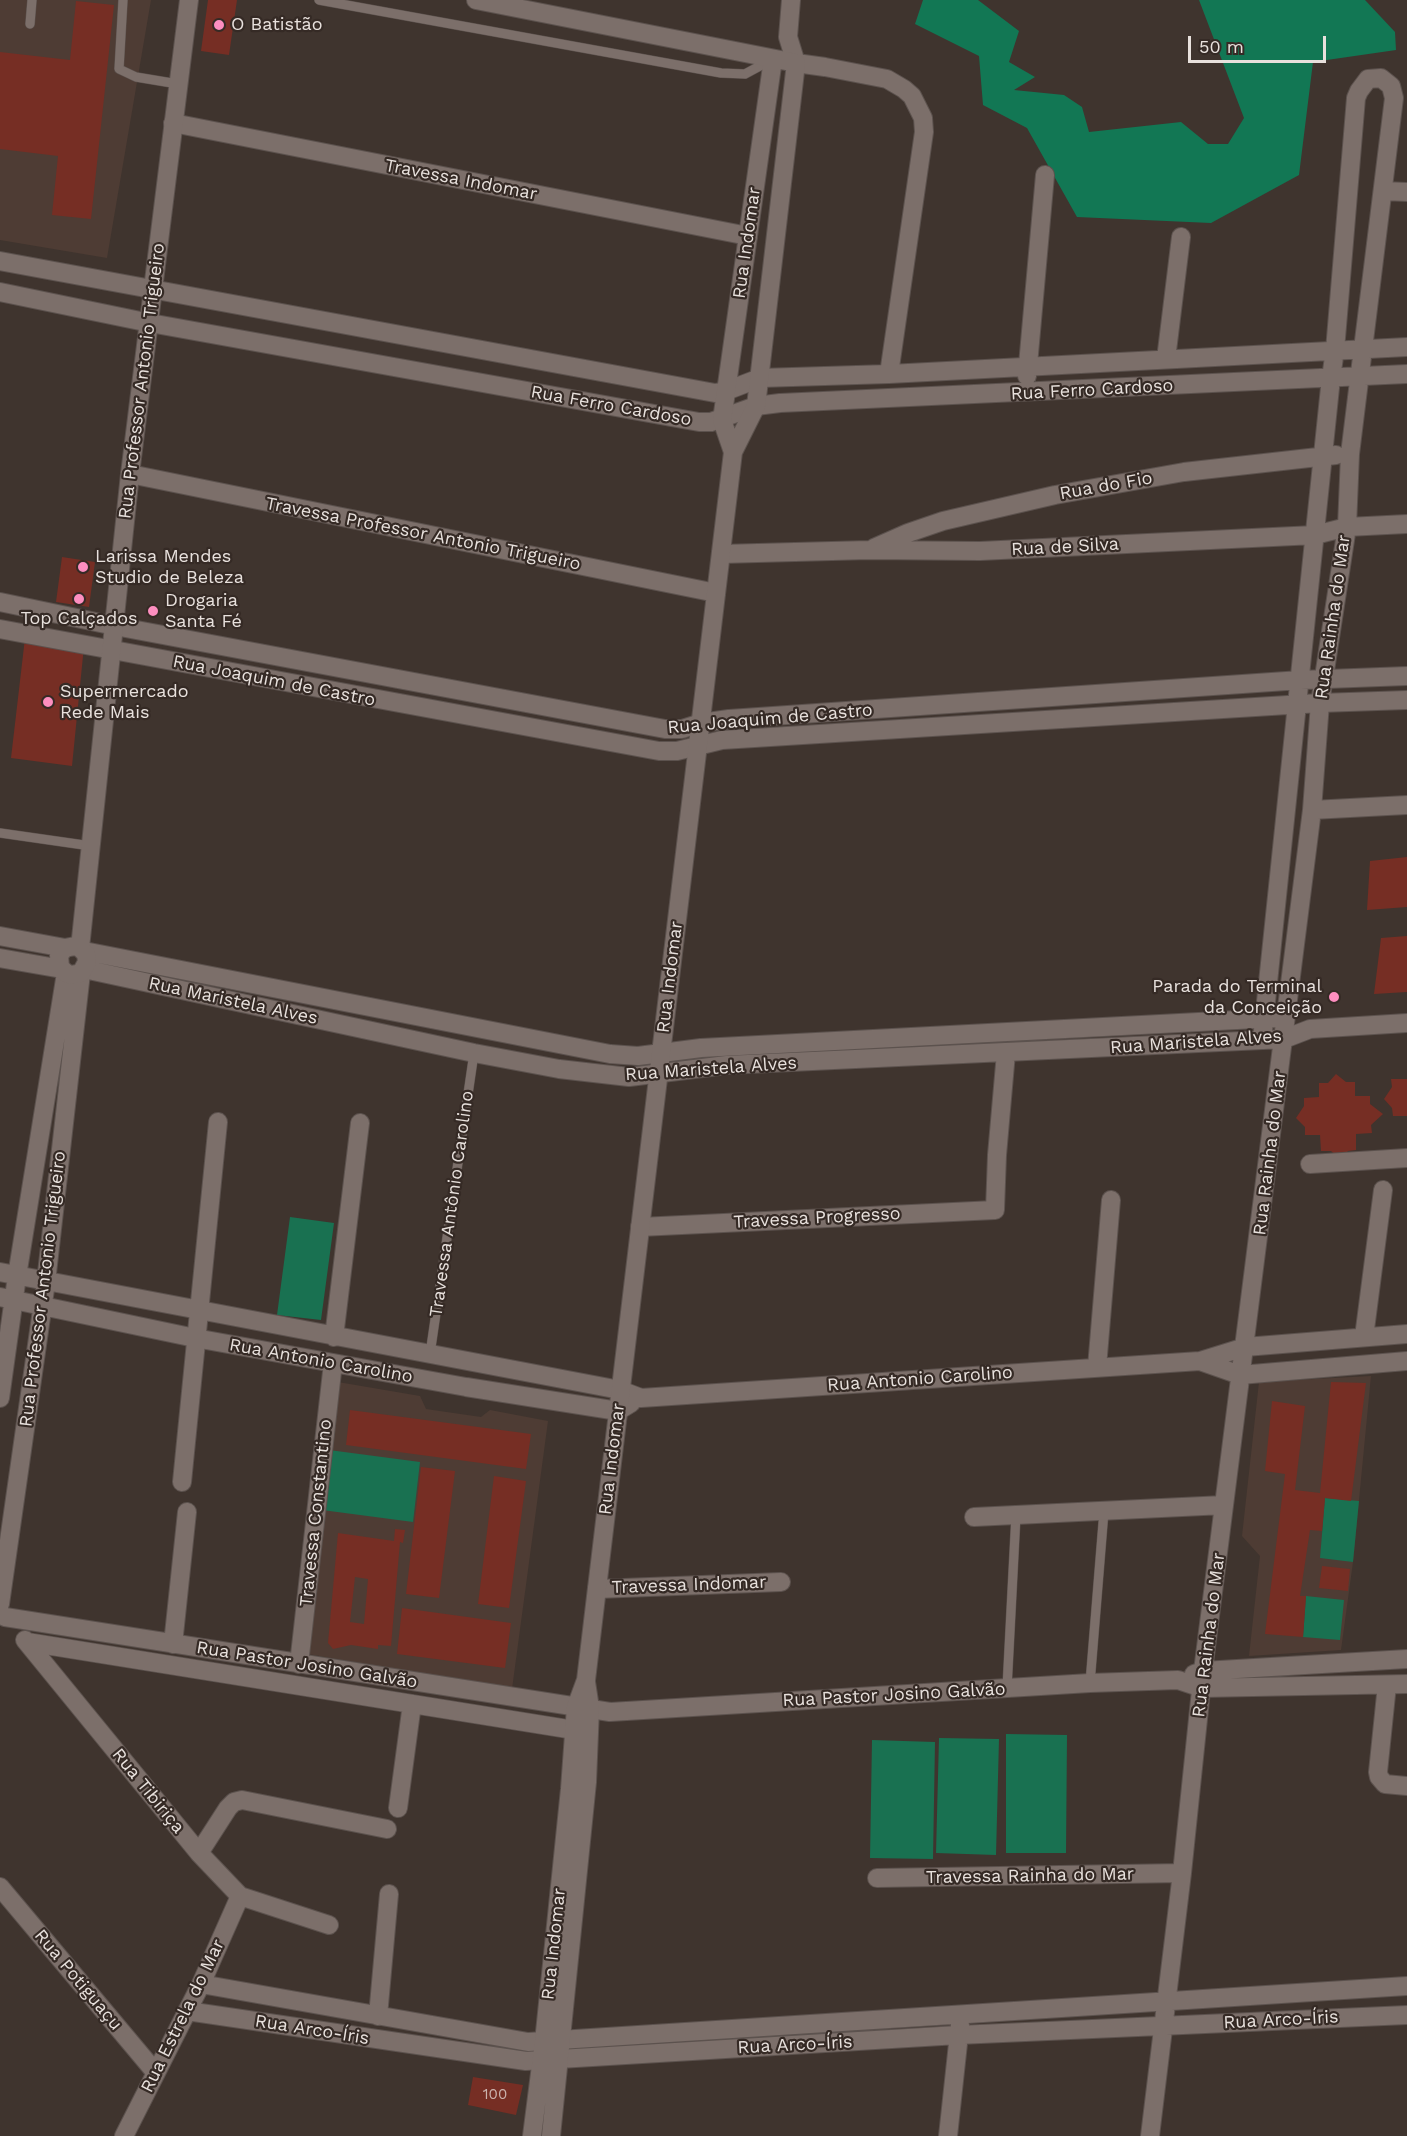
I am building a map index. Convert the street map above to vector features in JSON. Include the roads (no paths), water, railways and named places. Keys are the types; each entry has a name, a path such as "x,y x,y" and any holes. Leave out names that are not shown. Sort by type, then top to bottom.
{"street":[{"name":"Rua Professor Antonio Trigueiro","path":"0,1398 9,1274 74,960 89,869 130,474 189,0"},
{"path":"476,0 886,79 912,96 923,118 924,132 889,374"},
{"name":"Rua Indomar","path":"551,2136 552,2051 586,1680 733,452 756,406 760,378 796,63 788,37 791,0"},
{"name":"Rua Indomar","path":"733,452 722,420 773,59 788,37"},
{"name":"Rua Rainha do Mar","path":"1150,2136 1182,1874 1202,1679 1312,810 1320,703 1347,527 1350,454 1394,92 1388,82 1373,77 1368,79 1356,98 1335,350 1262,1040"},
{"name":"Travessa Indomar","path":"173,123 748,236"},
{"path":"1025,393 1045,175"},
{"path":"1383,191 1407,192"},
{"path":"1166,359 1181,237"},
{"name":"Rua Ferro Cardoso","path":"0,261 714,393 726,391 760,378 889,374 1407,347"},
{"name":"Rua Ferro Cardoso","path":"0,292 150,323 699,422 722,420 756,406 780,404 1407,374"},
{"path":"570,399 573,368"},
{"path":"637,411 642,380"},
{"name":"Rua do Fio","path":"869,550 908,532 943,521 1055,495 1184,472 1323,455 1350,454"},
{"name":"Travessa Professor Antonio Trigueiro","path":"130,474 716,593"},
{"name":"Rua de Silva","path":"721,554 869,550 980,551 1315,535 1347,527 1407,525"},
{"name":"Rua Joaquim de Castro","path":"0,602 646,727 682,729 700,723 741,718 1301,680 1407,676"},
{"name":"Rua Joaquim de Castro","path":"0,629 636,749 677,751 722,740 1320,703 1407,700"},
{"path":"1312,810 1407,805"},
{"name":"Rua Maristela Alves","path":"0,936 74,960 474,1053 559,1069 629,1077 727,1065 1284,1039 1310,1029 1407,1023"},
{"name":"Rua Maristela Alves","path":"0,958 74,960 610,1054 638,1056 701,1048 1263,1018 1286,1018 1310,1029"},
{"name":"Rua Professor Antonio Trigueiro","path":"2,1611 46,1282 74,960"},
{"name":"Travessa Progresso","path":"640,1227 995,1210 996,1155 1006,1053"},
{"path":"182,1482 218,1122"},
{"path":"334,1337 360,1123"},
{"path":"1311,1164 1407,1158"},
{"path":"1364,1337 1383,1190"},
{"path":"1097,1367 1111,1200"},
{"name":"Rua Antonio Carolino","path":"9,1274 620,1390 641,1398 1200,1361 1245,1347 1407,1334"},
{"name":"Rua Antonio Carolino","path":"7,1299 195,1338 466,1387 618,1411 641,1398"},
{"name":"Rua Antonio Carolino","path":"1200,1361 1240,1375 1407,1361"},
{"path":"466,1387 468,1362"},
{"name":"Travessa Constantino","path":"299,1664 333,1363"},
{"path":"974,1517 1224,1505"},
{"path":"173,1644 187,1512"},
{"name":"Travessa Indomar","path":"597,1589 781,1582"},
{"name":"Rua Tibiriça","path":"2,1611 199,1853 240,1896 329,1925"},
{"name":"Rua Pastor Josino Galvão","path":"2,1611 173,1644 610,1712 1090,1683 1202,1679 1407,1659"},
{"name":"Rua Pastor Josino Galvão","path":"27,1642 582,1729"},
{"name":"Rua Pastor Josino Galvão","path":"1202,1679 1407,1684"},
{"path":"1387,1685 1378,1772 1382,1782 1391,1786 1407,1786"},
{"path":"398,1808 412,1704"},
{"path":"582,1729 610,1712"},
{"path":"199,1853 228,1808 234,1802 242,1800 387,1829"},
{"name":"Travessa Rainha do Mar","path":"877,1878 1182,1874"},
{"name":"Rua Potiguaçu","path":"0,1887 156,2073"},
{"path":"378,2016 389,1894"},
{"name":"Rua Estrela do Mar","path":"124,2136 201,1984 240,1896"},
{"name":"Rua Arco-Íris","path":"201,1984 514,2041 552,2051 774,2046 1407,2014"},
{"name":"Rua Arco-Íris","path":"187,2011 500,2058 775,2026 1407,1986"},
{"path":"948,2136 958,2036 963,2014"},
{"path":"774,2046 775,2026"},
{"name":"Rua Indomar","path":"532,2136 552,2051"}],"lane":[{"path":"30,24 32,0"},
{"path":"123,0 119,69 136,77 178,84"},
{"path":"319,0 721,73 745,74 773,59"},
{"path":"0,833 91,846"},
{"name":"Travessa Antônio Carolino","path":"430,1354 474,1053"},
{"path":"1090,1683 1104,1511"},
{"path":"1007,1688 1016,1515"}],"place":[{"name":"O Batistão","path":"219,25"},
{"name":"Larissa Mendes Studio de Beleza","path":"83,567"},
{"name":"Top Calçados","path":"79,599"},
{"name":"Drogaria Santa Fé","path":"153,611"},
{"name":"Supermercado Rede Mais","path":"48,702"},
{"name":"Parada do Terminal da Conceição","path":"1334,997"}]}
